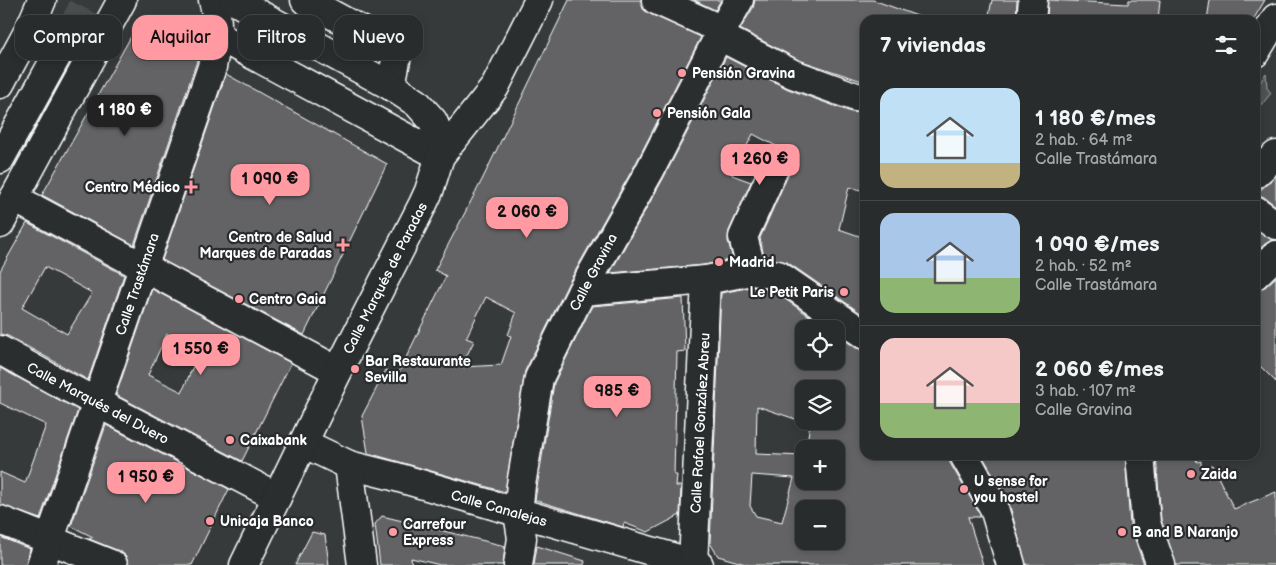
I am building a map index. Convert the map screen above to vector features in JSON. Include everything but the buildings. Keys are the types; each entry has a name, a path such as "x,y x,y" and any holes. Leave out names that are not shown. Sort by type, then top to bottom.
{"street":[{"path":"0,224 122,0"},
{"name":"Calle Trastámara","path":"213,0 217,15"},
{"path":"228,41 440,156 440,137 433,121 417,103 391,86 233,0"},
{"path":"305,0 398,50 391,86"},
{"name":"Calle Marqués de Paradas","path":"244,565 338,371 429,191 440,156 494,87 539,0"},
{"path":"656,0 722,30 729,41 793,74 860,97"},
{"name":"Calle Gravina","path":"518,565 522,538 518,513 521,485 539,378 582,291 649,172 739,0"},
{"path":"1032,15 1033,0"},
{"path":"1,81 30,28 41,1"},
{"path":"1260,45 1276,18"},
{"path":"0,159 55,60"},
{"name":"Calle Trastámara","path":"41,565 213,60"},
{"path":"1260,169 1276,155"},
{"path":"752,271 743,237 777,162"},
{"path":"14,198 338,371"},
{"path":"1260,214 1276,225"},
{"path":"1260,270 1276,255"},
{"path":"582,291 706,280 752,271 778,276 860,332"},
{"name":"Calle Rafael González Abreu","path":"695,564 706,280"},
{"name":"Calle Marqués del Duero","path":"0,350 277,497"},
{"name":"Calle Canalejas","path":"303,443 349,465 393,476 695,564"},
{"path":"967,460 994,508 1011,565"},
{"path":"1140,460 1146,523 1162,565"},
{"path":"349,465 362,565"},
{"path":"0,520 113,565"}],"shaded area":[{"path":"1266,73 1267,88 1271,93 1260,107 1260,83"}],"tunnel":[{"path":"78,15 86,0"}],"place":[{"name":"Pensión Gravina","path":"682,73"},
{"name":"Pensión Gala","path":"657,113"},
{"name":"Centro Médico","path":"191,187"},
{"name":"Centro de Salud Marques de Paradas","path":"343,245"},
{"name":"Madrid","path":"719,262"},
{"name":"Le Petit Paris","path":"844,292"},
{"name":"Centro Gaia","path":"239,299"},
{"name":"Bar Restaurante Sevilla","path":"355,369"},
{"name":"Caixabank","path":"230,440"},
{"name":"Zaida","path":"1191,474"},
{"name":"U sense for you hostel","path":"964,489"},
{"name":"Unicaja Banco","path":"210,521"},
{"name":"Carrefour Express","path":"393,532"},
{"name":"B and B Naranjo","path":"1122,532"}]}
